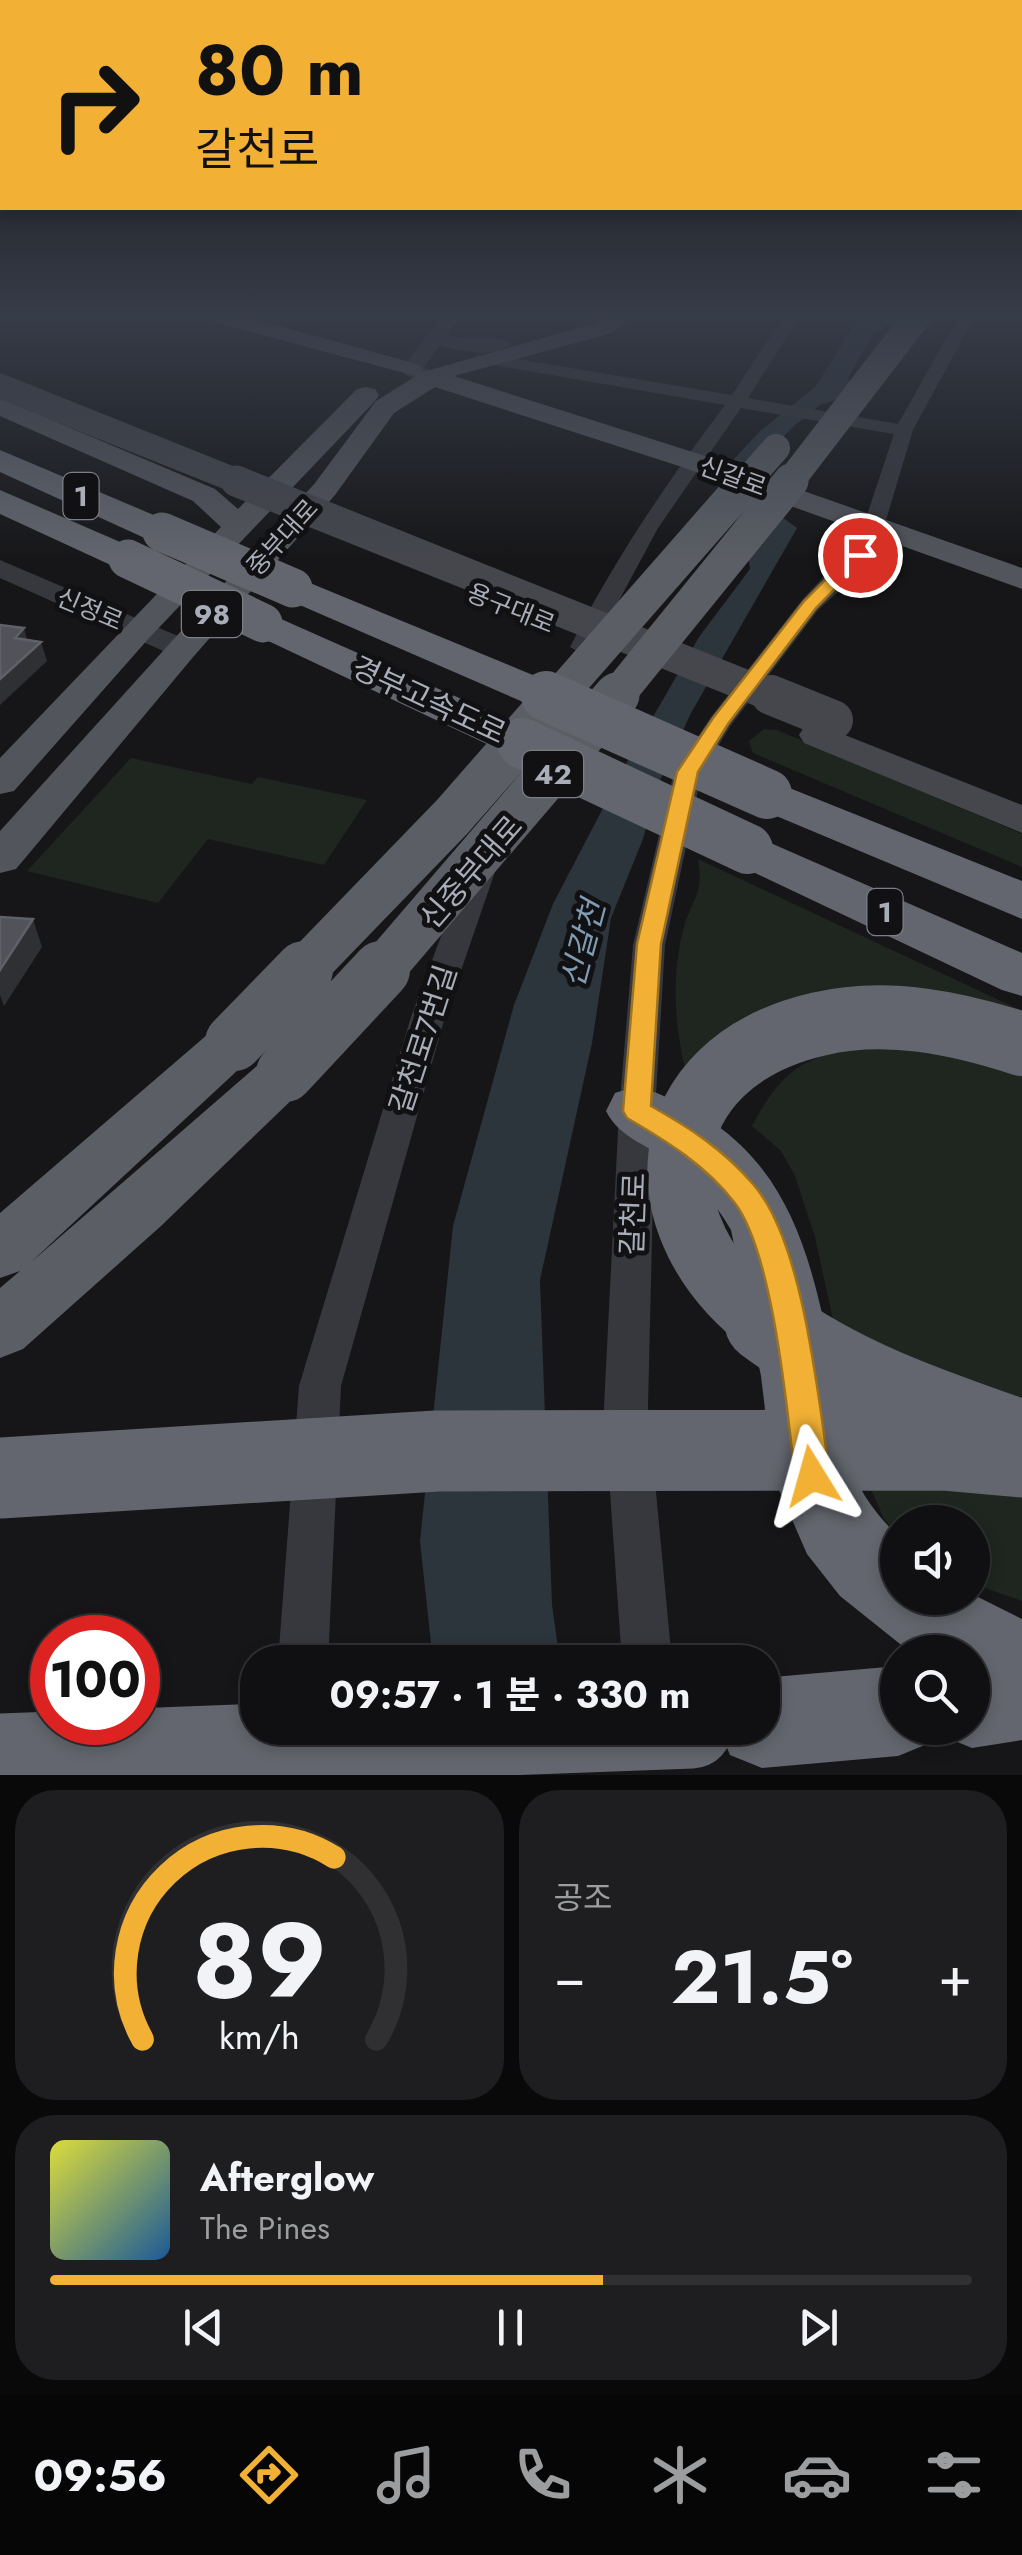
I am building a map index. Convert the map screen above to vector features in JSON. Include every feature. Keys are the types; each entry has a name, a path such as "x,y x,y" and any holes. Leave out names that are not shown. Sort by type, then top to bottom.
{"highway":[{"name":"신중부대로","path":"0,1251 200,1075 339,937 452,817 648,596 818,397"},
{"name":"신중부대로","path":"0,1328 140,1208 271,1086 400,954 522,813 858,397"},
{"name":"경부고속도로","path":"0,460 1022,901"},
{"name":"경부고속도로","path":"0,500 1022,976"},
{"path":"1022,1044 982,1030 924,1020 863,1019 792,1031 754,1048 727,1069 706,1094 687,1121 676,1148 675,1182 684,1221 701,1254 730,1291 766,1323 866,1382 1022,1441"},
{"path":"637,1111 698,1146 745,1194 763,1223 776,1266 812,1476 822,1506 843,1540 880,1574"},
{"path":"0,1478 437,1451 943,1450 1022,1457"},
{"path":"931,1615 958,1634 1022,1664"},
{"path":"990,1700 1022,1696"},
{"path":"780,1723 880,1713"},
{"path":"0,1754 240,1745"}],"main road":[{"name":"용구대로","path":"0,397 825,727 942,762 1022,792"},
{"name":"용구대로","path":"26,397 825,727 1022,820"},
{"name":"중부대로","path":"0,782 138,630 364,397"},
{"name":"중부대로","path":"0,859 180,648 325,489 384,406 400,397"},
{"name":"신갈로","path":"492,397 698,464 1022,579"},
{"path":"0,406 204,495 239,527"}],"street":[{"path":"714,397 894,428"},
{"name":"갈천로7번길","path":"305,1645 320,1386 428,1016 503,809 606,598 742,397"},
{"name":"갈천로","path":"646,1645 626,1407 637,1111 649,944 688,772 720,722 810,604 860,555 865,523 894,428 914,397"},
{"name":"신정로","path":"3,573 180,648"},
{"path":"297,1775 299,1745"},
{"path":"653,1745 656,1775"}],"shaded area":[{"path":"764,729 777,730 1022,834 1022,867 753,753 749,741"},
{"path":"131,758 252,784 258,777 367,800 324,865 208,839 158,903 27,871"},
{"path":"698,859 1022,1014 689,1083 680,1045 676,985 684,927 699,888"},
{"path":"894,1044 1022,1070 1022,1601 990,1590 990,1505 880,1505 880,1510 869,1485 815,1237 795,1176 781,1151 752,1126 766,1102 794,1071 809,1061"}],"water":[{"name":"신갈천","path":"803,397 844,397 820,405 771,449 766,473 778,485 766,505 797,528 691,713 657,787 643,839 611,918 592,1043 540,1280 552,1605 558,1645 431,1645 420,1541 453,1226 514,1005 553,904 627,762 699,637 750,569 743,526 718,503 734,459 760,431"}],"building":[{"path":"0,625 24,628 15,638 41,642 0,679"},
{"path":"0,917 33,919 0,970"}],"route":[{"path":"812,1476 798,1376 776,1266 763,1223 745,1194 698,1146 637,1111 649,944 688,772 720,722 810,604 860,555"}]}
